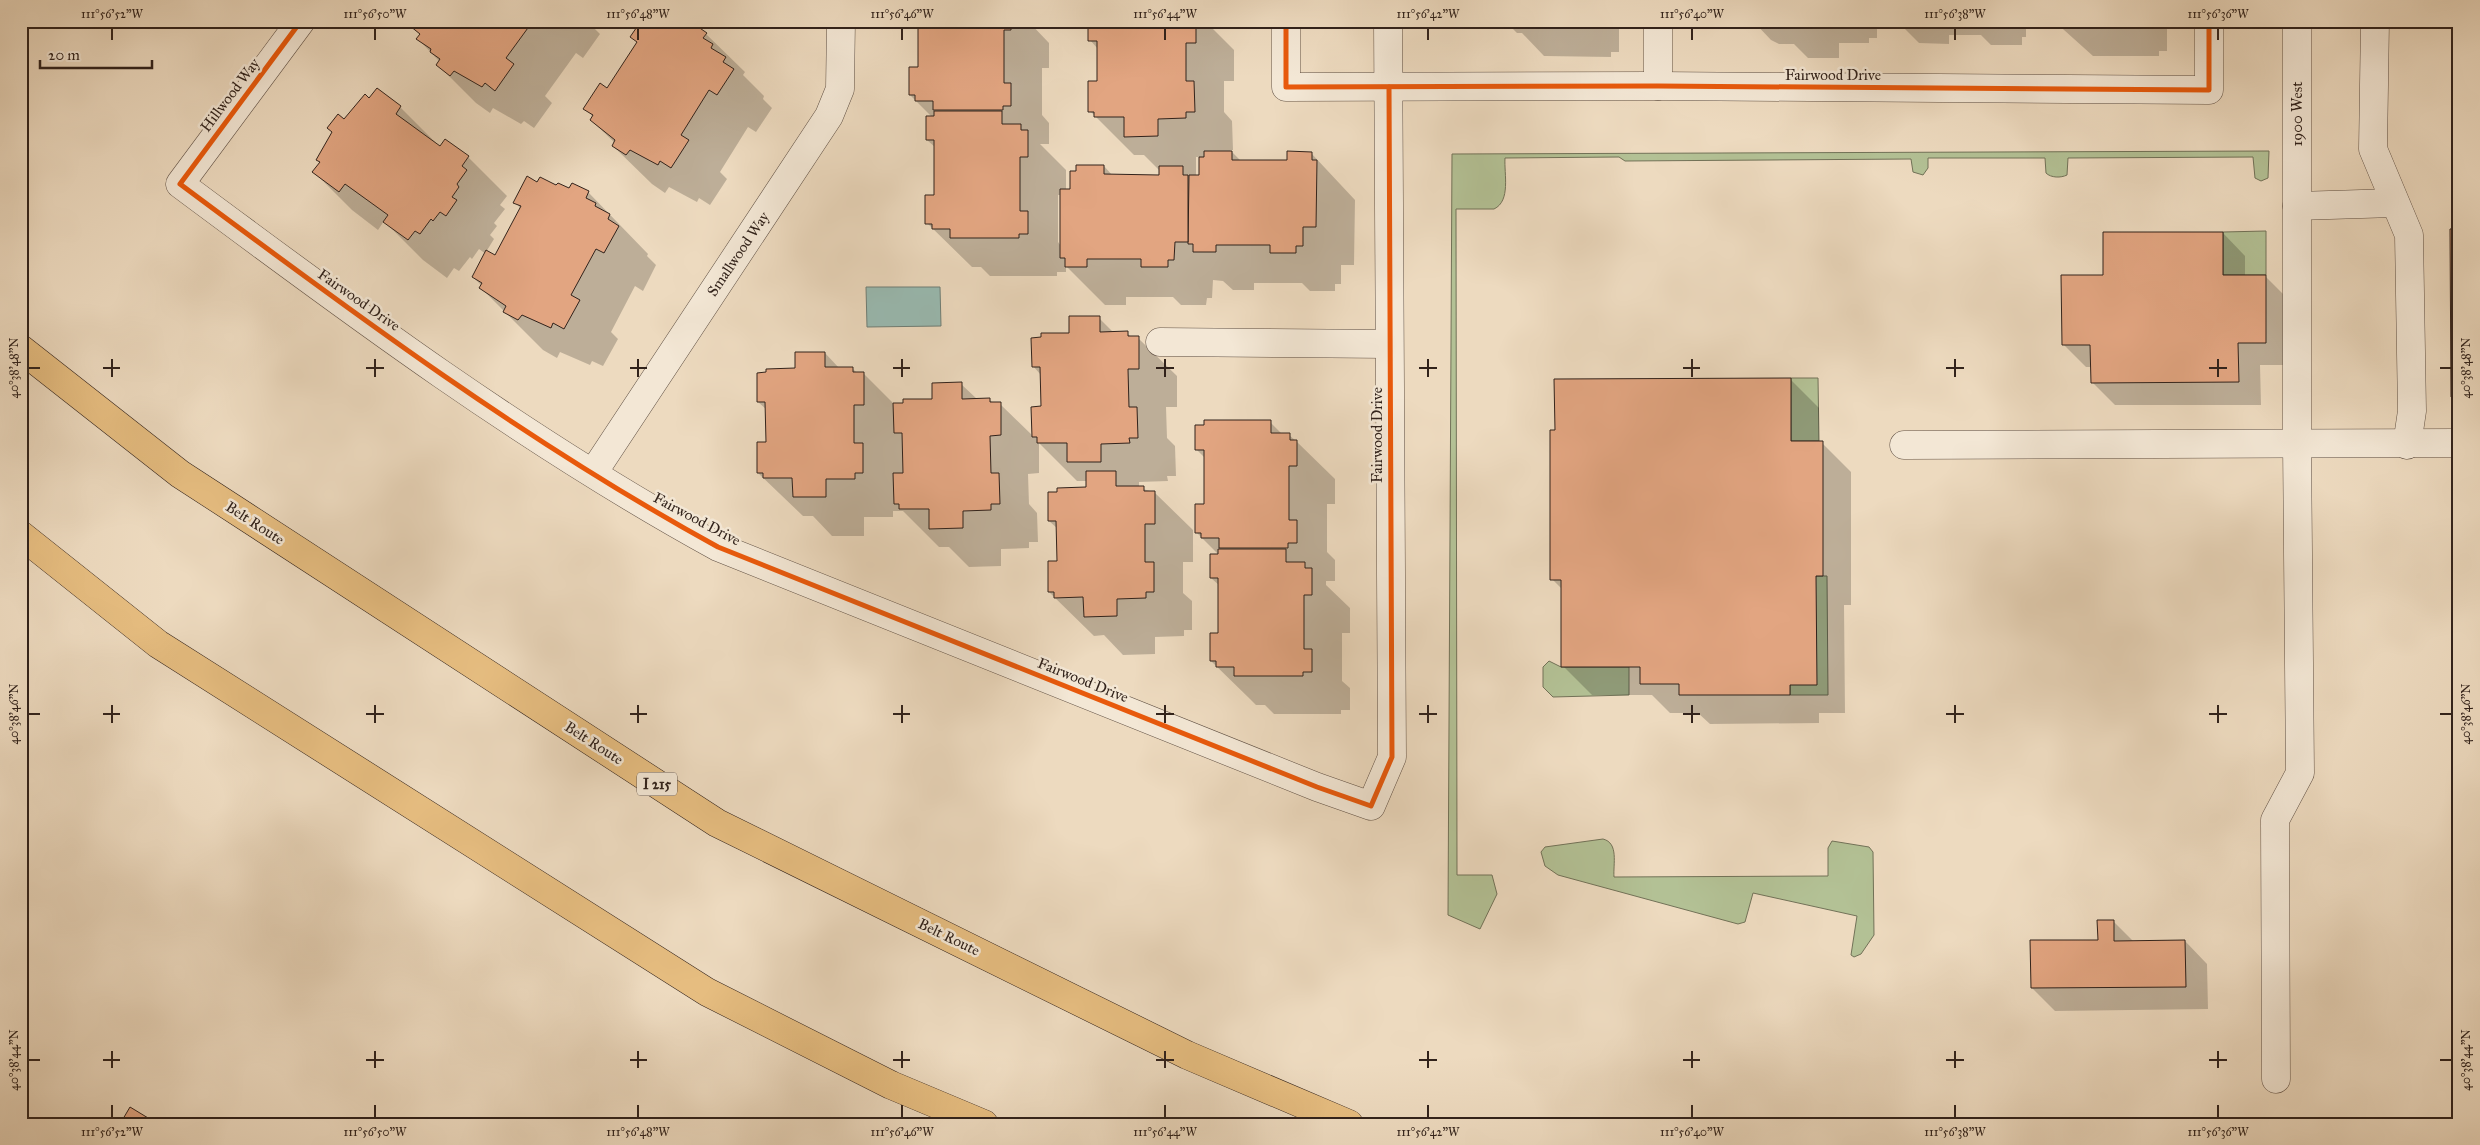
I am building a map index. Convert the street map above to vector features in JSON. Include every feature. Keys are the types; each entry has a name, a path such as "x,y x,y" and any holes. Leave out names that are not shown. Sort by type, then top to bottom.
{"highway":[{"name":"Belt Route","path":"21,349 180,474 717,823 1188,1055 1349,1124"},
{"path":"21,536 158,644 698,987 891,1086 984,1124"},
{"path":"891,1086 945,1124"}],"street":[{"name":"Hillwood Way","path":"180,184 301,21"},
{"name":"Smallwood Way","path":"593,473 829,116 840,89 841,21"},
{"name":"Fairwood Drive","path":"1286,21 1286,87 1658,86 2209,90 2209,21"},
{"path":"1388,21 1389,87"},
{"path":"1658,21 1658,86"},
{"name":"1900 West","path":"2276,1079 2275,820 2300,773 2297,443 2297,21"},
{"path":"2375,21 2373,149 2409,235 2412,411 2407,445"},
{"name":"Fairwood Drive","path":"180,184 335,299 494,409 593,473 718,547 1308,784 1371,806 1392,757 1389,87"},
{"path":"2298,206 2394,203"},
{"path":"1160,342 1389,344"},
{"path":"1904,445 2297,443 2407,445 2459,443"}],"green space":[{"path":"2269,151 2268,178 2261,181 2255,178 2253,157 2068,158 2067,175 2059,177 2053,177 2046,173 2045,158 1928,158 1928,168 1923,175 1913,172 1911,159 1625,161 1619,157 1505,158 1506,187 1503,200 1499,205 1494,209 1456,209 1457,875 1492,875 1497,894 1480,929 1448,915 1452,154"},
{"path":"2266,231 2266,275 2223,275 2223,232"},
{"path":"1791,378 1818,378 1819,441 1791,441"},
{"path":"1816,576 1827,576 1828,695 1790,695 1790,685"},
{"path":"1549,661 1561,667 1629,667 1629,695 1553,697 1543,687 1543,667"},
{"path":"1603,839 1608,841 1613,849 1614,877 1828,876 1828,848 1832,841 1869,847 1873,852 1874,935 1861,954 1854,957 1851,955 1857,916 1753,893 1745,922 1738,924 1558,875 1545,866 1541,852 1545,847"}],"water":[{"path":"866,287 940,287 941,326 867,327"}],"building":[{"path":"414,21 533,21 506,58 514,64 495,91 485,83 482,87 454,71 450,76 436,65 440,59 430,52 431,49 416,39 420,34 410,26"},
{"path":"641,21 671,21 674,23 678,21 687,28 691,22 707,33 703,38 713,44 711,48 726,57 723,62 734,69 717,95 709,90 681,135 689,140 671,168 660,161 658,165 630,150 626,155 612,146 615,140 590,120 593,115 583,109 600,83 607,88 637,42 630,37"},
{"path":"918,21 1011,21 1011,30 1004,30 1004,83 1011,83 1011,106 1003,106 1003,110 933,110 933,101 915,101 915,95 909,95 909,67 918,67"},
{"path":"1088,21 1196,21 1196,43 1186,43 1186,81 1194,81 1195,112 1186,112 1186,118 1158,119 1158,136 1124,137 1124,117 1094,117 1094,112 1088,112 1088,81 1097,81 1097,41 1088,41"},
{"path":"377,88 401,106 396,114 440,146 445,139 469,156 462,166 467,170 457,184 459,187 452,197 457,200 446,216 440,212 433,221 431,219 420,234 415,231 408,240 383,222 388,215 345,184 339,192 312,172 320,162 316,160 332,132 327,128 338,114 344,119 365,94 369,98"},
{"path":"934,111 1002,111 1002,124 1021,124 1021,130 1028,130 1028,157 1020,157 1020,211 1028,211 1028,234 1019,234 1019,238 950,238 950,229 932,229 932,224 925,224 925,195 934,195 934,140 926,140 926,116 934,116"},
{"path":"1204,151 1232,151 1232,160 1287,160 1287,151 1312,152 1312,160 1317,160 1316,227 1303,227 1303,246 1296,246 1296,253 1270,253 1270,245 1216,245 1216,252 1193,252 1193,244 1188,244 1189,175 1199,175 1199,157 1204,157"},
{"path":"1076,165 1104,165 1104,174 1159,175 1159,166 1183,166 1183,175 1188,175 1188,242 1175,242 1174,260 1168,260 1168,267 1141,267 1141,259 1087,259 1087,267 1065,267 1065,258 1060,258 1060,189 1070,189 1070,171 1076,171"},
{"path":"527,176 537,182 540,177 556,185 558,183 569,188 572,183 589,191 586,198 596,203 595,206 610,214 608,219 619,226 604,253 596,249 571,295 580,300 564,329 553,323 551,328 522,315 518,320 503,312 506,306 479,288 482,283 472,277 486,250 495,255 521,206 513,203"},
{"path":"2459,228 2459,397 2451,397 2450,229"},
{"path":"2103,232 2223,232 2223,275 2266,275 2266,343 2238,343 2239,382 2091,383 2090,345 2062,345 2061,275 2103,275"},
{"path":"1069,316 1100,316 1100,332 1128,331 1128,336 1139,336 1139,369 1128,369 1129,407 1137,407 1138,438 1129,438 1130,443 1101,444 1101,462 1067,462 1067,443 1037,443 1037,437 1032,437 1031,407 1041,406 1040,367 1032,367 1031,338 1041,337 1041,333 1069,333"},
{"path":"795,352 825,352 825,367 853,367 853,372 864,372 864,405 854,405 854,443 863,443 863,473 855,473 855,479 826,479 826,497 793,497 792,478 763,478 763,473 757,473 757,442 766,442 765,402 757,402 757,373 766,372 766,369 795,368"},
{"path":"1791,378 1791,441 1823,441 1823,576 1816,576 1817,685 1790,685 1790,695 1679,695 1679,684 1640,684 1640,667 1561,667 1561,580 1550,580 1550,430 1555,430 1554,379"},
{"path":"962,382 962,399 990,398 990,402 1001,402 1001,435 990,436 991,473 999,473 1000,504 991,504 991,510 963,511 963,528 929,529 929,509 899,509 899,504 894,504 893,473 903,473 902,433 894,433 893,403 903,403 903,399 932,399 932,383"},
{"path":"1204,420 1271,420 1271,433 1290,433 1290,440 1297,440 1297,466 1289,466 1289,520 1297,520 1297,543 1288,543 1288,548 1219,548 1219,538 1201,538 1201,533 1195,533 1195,504 1204,504 1204,450 1195,450 1195,425 1204,425"},
{"path":"1086,471 1116,471 1116,486 1144,486 1144,491 1155,491 1155,524 1145,524 1145,562 1154,562 1154,592 1146,592 1146,598 1117,599 1117,616 1084,617 1083,597 1054,598 1054,592 1048,592 1048,561 1057,561 1056,521 1048,521 1048,492 1057,492 1057,488 1086,487"},
{"path":"1218,549 1286,549 1286,562 1305,562 1305,568 1312,568 1312,595 1304,595 1304,649 1312,649 1312,672 1303,672 1303,676 1234,676 1234,667 1216,667 1216,661 1210,661 1210,633 1218,633 1218,578 1210,578 1210,554 1218,554"},
{"path":"2097,920 2114,920 2114,941 2185,940 2186,987 2031,988 2030,940 2098,940"},
{"path":"130,1107 158,1124 120,1124"}],"cycle path":[{"path":"301,21 180,184 310,281 443,375 578,465 718,547 1317,787 1371,806 1392,757 1389,87"},
{"path":"1286,21 1286,87 1658,86 2209,90 2209,21"}]}
